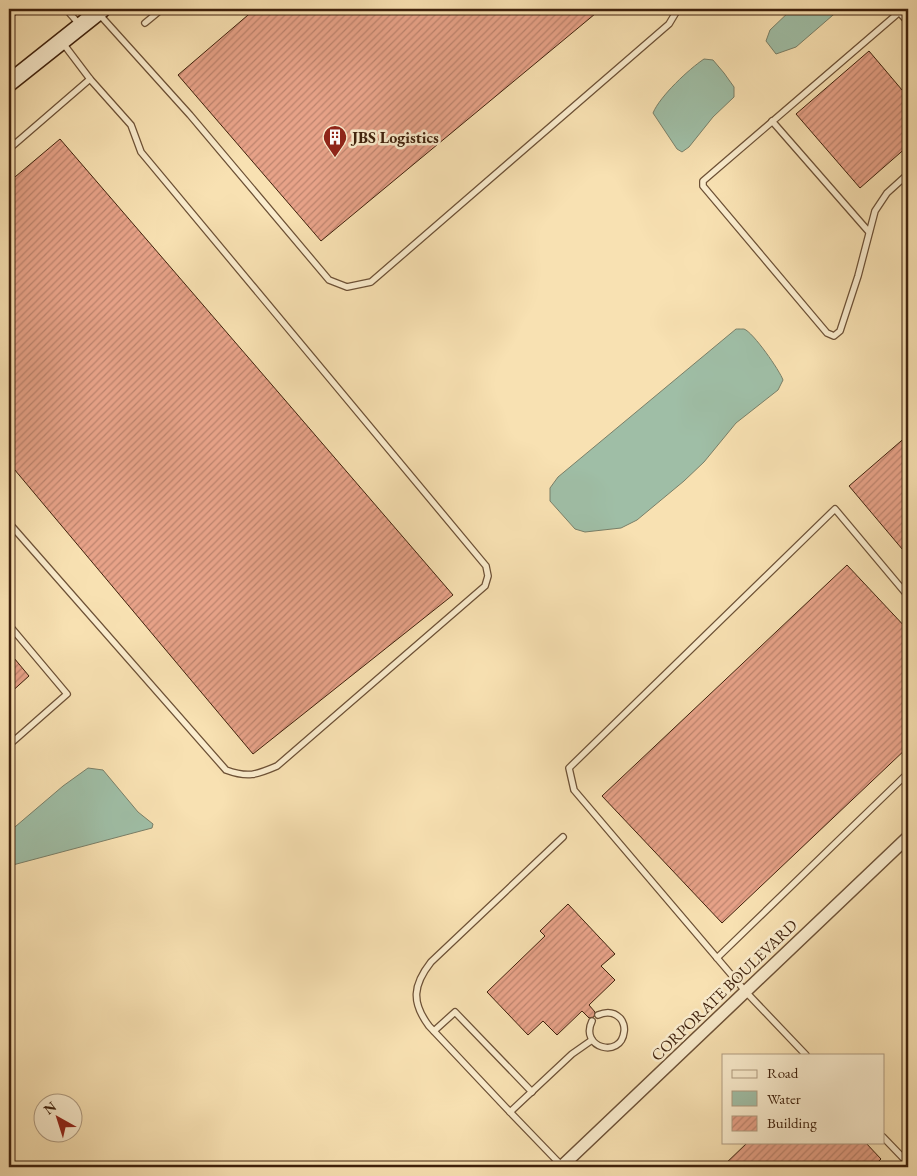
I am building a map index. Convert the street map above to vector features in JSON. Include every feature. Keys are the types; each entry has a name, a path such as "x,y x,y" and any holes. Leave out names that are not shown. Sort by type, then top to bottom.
{"street":[{"path":"9,83 100,11"},
{"name":"CORPORATE BOULEVARD","path":"562,1167 908,837"}],"lane":[{"path":"9,16 17,9"},
{"path":"66,9 81,26"},
{"path":"145,23 162,9"},
{"path":"100,11 329,280 347,286 371,282 668,24 678,9"},
{"path":"908,22 901,10 703,181 703,186 827,332 834,336 840,331 858,276 875,211 887,193 908,174"},
{"path":"9,523 226,770 241,775 261,773 277,766 485,586 488,576 486,566 141,152 131,125 90,79 62,42"},
{"path":"9,149 90,79"},
{"path":"772,121 869,232"},
{"path":"805,1054 746,992 574,790 568,768 834,509 908,596"},
{"path":"9,625 67,694 9,745"},
{"path":"717,958 908,774"},
{"path":"562,1167 434,1031 421,1015 417,1004 416,991 418,979 431,962 564,837"},
{"path":"434,1031 455,1012 532,1092"},
{"path":"592,1021 589,1029 592,1040 602,1047 613,1047 618,1044 624,1034 623,1022 620,1018 609,1013 598,1015"},
{"path":"510,1112 572,1054 592,1040"},
{"path":"884,1138 908,1162 902,1167"}],"water":[{"path":"792,9 840,9 796,47 776,54 766,41 770,30"},
{"path":"704,59 713,60 724,73 734,87 734,97 713,117 689,147 682,152 677,149 653,113 676,83"},
{"path":"736,329 744,329 748,332 760,344 772,361 783,380 778,390 736,423 704,462 637,520 621,528 585,532 575,529 550,501 550,488 558,477"},
{"path":"88,768 103,770 138,812 153,824 152,828 9,866 9,832 63,786"}],"building":[{"name":"JBS Logistics","path":"255,9 601,9 321,241 178,75"},
{"path":"869,51 908,97 908,146 860,188 796,114"},
{"path":"60,139 453,595 253,754 9,463 9,182"},
{"path":"908,435 908,556 849,486"},
{"path":"847,565 908,630 908,747 722,923 602,796"},
{"path":"9,652 29,676 9,694"},
{"path":"568,904 615,954 601,966 615,980 589,1005 595,1012 594,1017 589,1018 582,1011 557,1035 543,1021 528,1035 487,992 545,936 540,931"},
{"path":"746,1144 867,1144 881,1159 873,1167 722,1167"}],"place":[{"name":"JBS Logistics","path":"335,158"}]}
